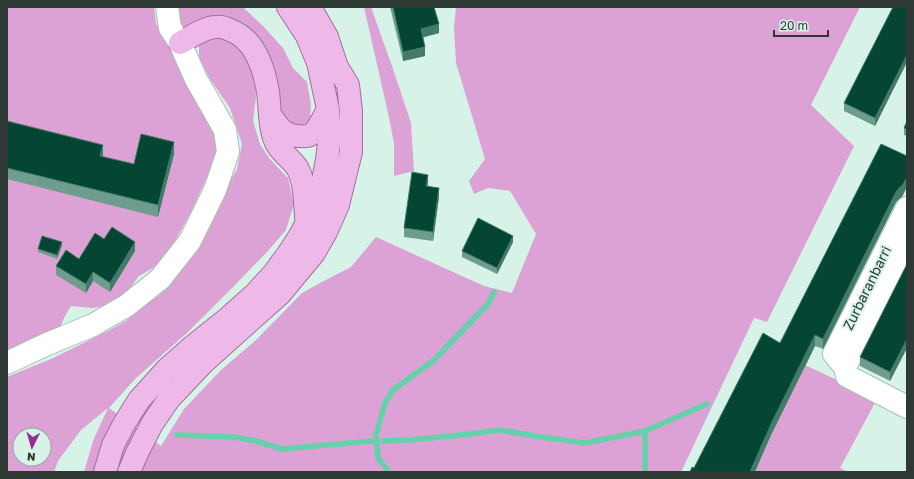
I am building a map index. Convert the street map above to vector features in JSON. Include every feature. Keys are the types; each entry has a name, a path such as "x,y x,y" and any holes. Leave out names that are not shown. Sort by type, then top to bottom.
{"main road":[{"path":"105,472 113,446 124,424 139,400 166,370 254,294 274,273 301,234 315,204 323,181 327,159 330,136 328,109 318,63 307,36 288,7"},
{"path":"310,7 327,37 337,67 348,85"},
{"path":"129,472 152,424 169,399 204,362 280,294 314,253 326,232 338,205 351,152 351,111 348,85 350,68 322,7"},
{"path":"180,43 204,30 215,26 234,31 243,36 251,45 265,75 271,128 275,140 281,150 297,169 305,190 307,222"},
{"path":"297,169 310,135 317,128 328,109"},
{"path":"270,116 285,133 292,136 310,135"}],"street":[{"path":"7,363 93,325 126,306 160,279 190,241 215,190 228,152 225,130 196,79 180,43 170,28 167,7"},
{"name":"Zurbaranbarri","path":"907,208 834,354 845,367 847,376 907,407"},
{"name":"Zurbaranbarri","path":"845,367 907,246"}],"shaded area":[{"path":"7,7 154,7 156,24 169,40 216,130 218,141 216,159 191,212 162,263 139,276 117,305 92,308 71,306 59,330 7,353"},
{"path":"172,7 243,7 283,48 293,68 307,82 311,104 310,120 299,128 286,125 248,29 188,29 181,27"},
{"path":"364,7 371,7 411,123 414,171 394,176 394,143"},
{"path":"456,7 860,7 811,105 854,146 767,322 754,318 681,472 84,472 93,441 108,408 81,430 58,461 54,472 7,472 7,377 51,359 108,331 126,321 140,308 160,295 175,274 237,169 242,144 230,108 210,79 199,58 199,45 204,38 224,34 248,55 255,74 256,97 253,121 260,144 270,159 288,178 294,204 286,230 266,253 187,333 135,379 109,408 161,446 184,409 220,371 256,340 302,293 351,267 376,237 484,286 512,293 536,234 510,191 488,188 474,194 469,181 485,159 456,63 454,28"},
{"path":"805,365 877,399 840,468 848,472 755,472 772,433"}],"building":[{"path":"393,7 434,7 439,24 421,29 425,47 403,52"},
{"path":"893,7 907,7 907,55 875,118 844,103"},
{"path":"7,121 103,145 100,156 134,164 141,134 174,142 158,205 7,168"},
{"path":"907,121 907,129 904,128"},
{"path":"881,144 907,156 907,177 902,186 896,192 823,339 815,335 772,422 750,472 690,472 692,467 694,468 763,333 780,343"},
{"path":"412,172 428,175 426,186 439,188 433,232 404,228"},
{"path":"478,218 513,236 497,268 462,251"},
{"path":"112,227 135,242 110,283 93,272 86,284 56,266 66,250 79,259 95,233 104,239"},
{"path":"42,236 62,242 57,255 38,249"},
{"path":"907,264 907,339 890,372 860,357"}],"waterway":[{"path":"389,472 378,458 376,435 385,403 393,390 433,361 488,304 494,292"},
{"path":"383,441 410,440 500,430 585,443 645,431 707,404"},
{"path":"645,431 645,472"},
{"path":"177,435 234,437 255,441 282,449 372,441"}]}
